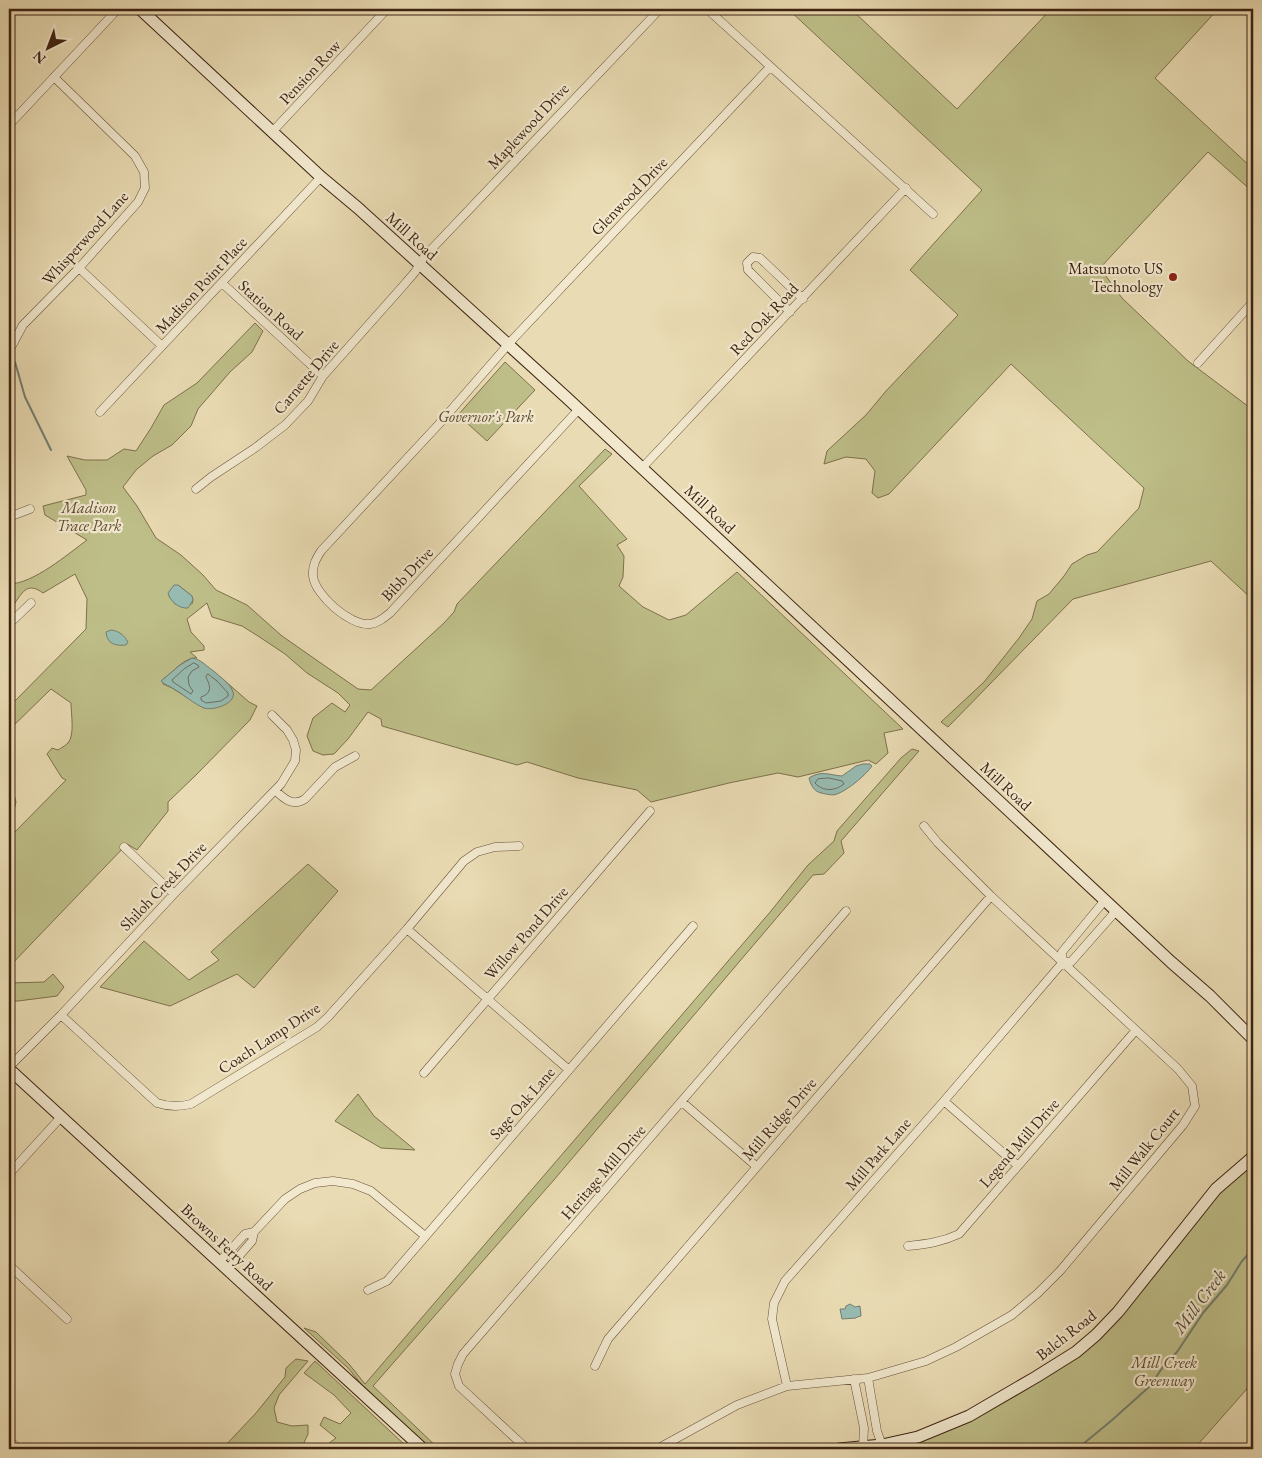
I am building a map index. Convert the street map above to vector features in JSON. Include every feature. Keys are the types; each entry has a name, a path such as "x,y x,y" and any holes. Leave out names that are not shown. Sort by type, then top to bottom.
{"street":[{"path":"9,125 118,9"},
{"name":"Mill Road","path":"140,9 321,177 579,409 1116,911 1210,996 1253,1039"},
{"name":"Pension Row","path":"273,131 387,9"},
{"name":"Maplewood Drive","path":"419,264 465,213 660,9"},
{"path":"707,9 933,214"},
{"name":"Glenwood Drive","path":"507,344 770,66"},
{"name":"Whisperwood Lane","path":"9,351 22,325 79,268 138,202 145,188 144,172 135,156 54,76"},
{"name":"Madison Point Place","path":"100,412 321,177"},
{"name":"Red Oak Road","path":"642,468 906,188"},
{"path":"790,312 748,270 747,263 753,257 760,258 803,299"},
{"name":"Carnette Drive","path":"196,489 255,448 284,425 308,401 324,376 415,272 419,264"},
{"path":"79,268 162,346"},
{"name":"Station Road","path":"222,284 324,376"},
{"path":"1198,363 1253,302"},
{"name":"Bibb Drive","path":"507,344 439,424 321,551 314,561 313,575 320,593 346,617 360,623 369,624 386,617 579,409"},
{"path":"9,517 30,509"},
{"path":"9,624 31,603"},
{"name":"Shiloh Creek Drive","path":"9,1068 281,784 293,766 296,750 287,730 272,715"},
{"path":"275,790 285,800 293,803 300,802 335,767 355,756"},
{"name":"Willow Pond Drive","path":"424,1073 650,811"},
{"name":"Mill Walk Court","path":"868,1378 926,1361 956,1347 1012,1315 1060,1271 1183,1125 1195,1106 1192,1086 1178,1069 991,896 938,843 924,826"},
{"path":"124,846 174,894"},
{"name":"Coach Lamp Drive","path":"61,1015 157,1103 168,1106 191,1104 317,1027 407,929 464,861 477,852 495,846 519,846"},
{"name":"Mill Ridge Drive","path":"595,1366 608,1339 991,896"},
{"name":"Mill Park Lane","path":"787,1386 772,1319 774,1303 785,1281 944,1101 1063,962 1062,952 1105,900"},
{"name":"Heritage Mill Drive","path":"527,1449 459,1386 454,1374 458,1364 464,1354 846,911"},
{"name":"Mill Park Lane","path":"1063,962 1071,962 1116,911"},
{"name":"Sage Oak Lane","path":"368,1290 386,1281 693,926"},
{"path":"407,929 569,1070"},
{"name":"Legend Mill Drive","path":"908,1246 932,1244 959,1234 1136,1030"},
{"name":"Browns Ferry Road","path":"9,1068 423,1449"},
{"path":"944,1101 1017,1165"},
{"path":"682,1102 756,1166"},
{"path":"9,1174 61,1117"},
{"name":"Balch Road","path":"839,1449 882,1445 918,1437 969,1416 1036,1378 1076,1352 1118,1312 1216,1189 1253,1157"},
{"path":"223,1266 252,1240 254,1232 285,1199 300,1189 332,1181 353,1184 370,1191 425,1236"},
{"path":"223,1266 245,1234 254,1232"},
{"path":"9,1265 67,1319"},
{"path":"657,1449 737,1405 787,1386 868,1378 877,1431 882,1445"},
{"path":"854,1379 864,1428 863,1447"},
{"path":"9,1440 19,1449"}],"green space":[{"path":"788,9 851,9 957,109 1051,9 1218,9 1155,78 1253,169 1253,192 1208,152 1100,268 1122,298 1188,361 1253,410 1253,600 1211,561 1073,599 948,727 941,722 984,682 1019,638 1032,619 1037,601 1049,594 1072,564 1087,555 1097,552 1139,508 1144,488 1011,364 889,494 878,498 872,493 875,471 866,459 846,457 824,464 827,451 866,415 886,391 958,315 910,270 982,190"},
{"name":"Madison Trace Park","path":"255,323 263,331 252,352 230,372 198,409 191,426 172,445 153,456 136,470 123,487 156,538 181,555 216,590 247,605 282,636 358,689 371,690 444,623 454,612 457,604 605,449 612,454 579,486 627,539 617,545 624,556 623,577 619,586 643,607 669,620 686,615 737,572 903,729 884,733 888,753 876,764 868,760 798,777 778,773 651,802 637,790 578,778 527,762 517,765 382,726 381,719 368,712 334,754 323,755 313,751 307,736 313,718 332,703 345,712 350,705 338,693 307,673 285,654 258,636 242,626 212,617 207,603 187,619 191,632 204,646 204,650 190,652 197,658 192,658 179,666 163,679 163,684 204,708 232,689 225,681 249,702 257,706 250,720 168,802 168,811 137,850 127,844 9,967 9,838 66,780 62,778 47,754 52,748 58,750 68,743 72,724 71,703 51,689 9,730 9,707 86,629 87,599 75,574 43,593 33,588 26,589 15,603 9,594 9,584 18,583 39,574 87,540 45,515 43,506 86,495 86,490 67,456 85,460 107,460 124,449 136,451 164,405 197,383","holes":["178,585 192,596 192,604 175,604 169,596"]},
{"name":"Governor's Park","path":"505,362 535,390 487,441 458,415"},
{"path":"912,749 919,751 841,841 844,853 824,874 813,875 553,1181 373,1386 439,1449 430,1449 362,1385 348,1368 304,1328 316,1332 349,1364 365,1384 771,911 808,865 834,841 837,831 901,758"},
{"path":"9,782 16,802 9,824"},
{"path":"308,864 338,891 254,988 237,974 170,1006 100,987 144,941 189,980 219,960 211,952"},
{"path":"53,974 64,987 57,996 9,1001 9,983 44,982"},
{"path":"358,1094 374,1116 415,1150 381,1148 335,1121"},
{"name":"Mill Creek Greenway","path":"1253,1157 1253,1382 1194,1449 839,1449 882,1445 969,1416 1096,1335 1216,1189"},
{"path":"296,1359 308,1361 279,1395 274,1408 277,1422 292,1426 308,1425 308,1434 301,1449 222,1449 256,1413 285,1377 286,1368"},
{"path":"315,1361 406,1446 402,1449 321,1449 336,1438 320,1425 324,1417 340,1424 351,1413 334,1395 304,1373"}],"water":[{"path":"174,585 178,585 192,596 193,600 188,608 178,606 171,599 168,593"},
{"path":"111,630 123,635 128,642 126,645 110,642 106,632"},
{"path":"192,658 215,672 230,686 233,696 228,703 223,706 204,708 161,681 180,665"},
{"path":"870,764 872,766 856,782 837,794 831,795 816,791 809,778 817,774 842,776 856,766"},
{"path":"850,1304 855,1307 860,1306 861,1316 842,1319 840,1309 845,1309"}],"waterway":[{"path":"15,362 25,397 51,450"},
{"name":"Mill Creek","path":"1077,1449 1149,1387 1165,1364 1177,1352 1203,1313 1227,1285 1242,1261 1253,1249"}],"place":[{"name":"Matsumoto US Technology","path":"1173,277"}]}
